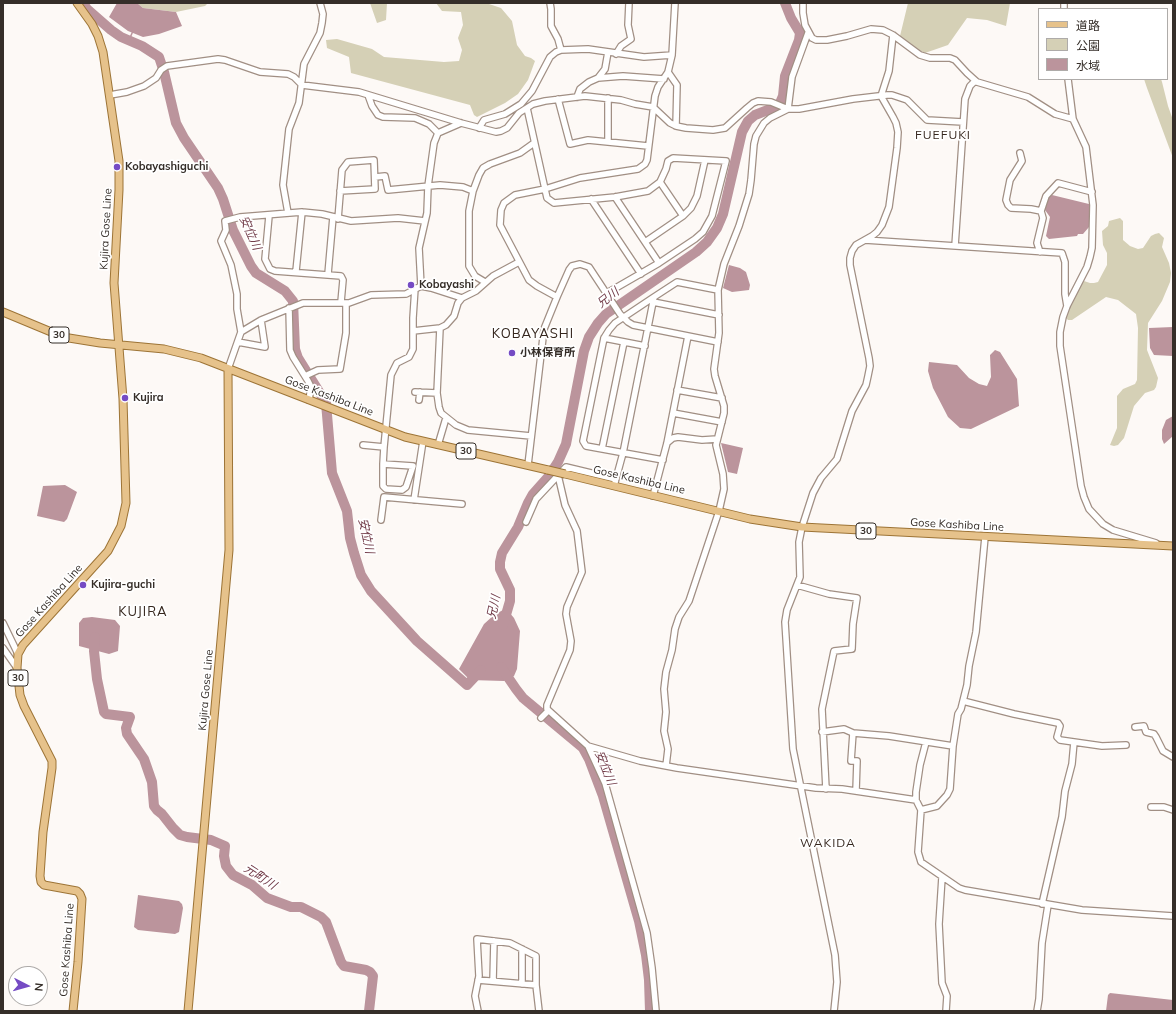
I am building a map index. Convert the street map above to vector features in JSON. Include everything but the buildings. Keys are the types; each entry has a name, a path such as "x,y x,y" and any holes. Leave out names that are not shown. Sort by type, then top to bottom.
{"main road":[{"name":"Kujira Gose Line","path":"77,3 92,24 98,36 110,96 119,161 120,176 114,283 118,344"},
{"name":"Gose Kashiba Line","path":"3,312 69,338 164,349 201,358 228,370 310,400 385,430 423,441 565,474 615,482 653,496 719,510 750,519 802,528 1173,546"},
{"name":"Gose Kashiba Line","path":"73,1011 82,899 77,891 44,885 41,882 40,876 43,832 52,761 24,706 20,695 16,668 18,654 23,645 103,559 114,542 121,526 126,498 123,399 118,344"},
{"name":"Kujira Gose Line","path":"188,1011 229,550 228,370"}],"street":[{"path":"288,213 283,178 289,129 298,107 304,64 320,32 323,14 320,3"},
{"path":"550,3 551,26 561,50"},
{"path":"616,54 621,46 631,39 628,25 629,3"},
{"path":"557,297 533,283 519,262 500,225 501,210 504,203 515,195 545,189 580,178 641,168 647,160 656,91 668,72 672,55 675,3"},
{"path":"803,3 804,19 808,33 812,38 821,41 847,36 871,29 883,30 893,35 920,55 930,58 945,57 955,60 977,82 1028,97 1055,114 1073,120"},
{"path":"666,766 668,748 664,731 666,712 664,689 666,672 672,650 675,629 679,617 689,601 719,510 724,488 717,450 717,439 722,422 724,406 715,376 719,333 718,290 724,264 747,202 756,136 770,118 786,108 792,77 808,33"},
{"path":"834,1011 837,982 835,956 792,740 784,622 787,610 798,585 800,568 799,542 816,486 837,458 852,411 866,385 870,366 850,265 852,251 856,245 877,232 889,207 898,148 898,132 896,123 881,96 888,71 893,35"},
{"path":"479,128 484,120 505,114 521,104 532,91 550,57 561,50 588,49 644,57 672,55"},
{"path":"598,78 605,69 608,52"},
{"path":"110,96 144,86 156,78 161,70 167,66 213,59 225,60 260,72 288,74 302,84 368,94 461,123 496,132 507,128 519,113 540,102 593,96 653,107 670,123 686,128 720,129 731,124 758,100 771,102 786,108 799,109 853,99 892,95 907,100 927,120 963,122"},
{"path":"668,72 677,85 676,126"},
{"path":"577,97 580,89 589,82 598,78 624,76 664,78"},
{"path":"1068,80 1073,120 1086,147 1092,192 1093,218 1090,257 1087,267 1067,306 1060,332 1060,346 1084,497 1089,509 1103,524 1113,530 1162,545"},
{"path":"955,246 965,99 968,90 974,82 977,82"},
{"path":"368,94 372,106 378,115 383,117 415,118 429,124 438,133"},
{"path":"608,98 608,142"},
{"path":"558,99 570,144 588,140 648,146"},
{"path":"527,108 547,198 554,203 615,197 642,193 653,189 660,182 668,161 673,158 726,161 712,216 702,232 695,239 659,263 607,293"},
{"path":"383,464 412,466 406,487 402,490 386,489 383,486 383,464 385,430 391,375 397,363 409,357 413,344 412,331 418,287 419,248 428,205 428,186 434,143 438,133 461,123"},
{"path":"485,282 475,276 469,266 468,223 473,191 479,175 484,168 490,164 520,154 534,143"},
{"path":"1020,153 1022,161 1010,180 1006,200 1010,208 1041,211"},
{"path":"328,274 342,170 348,162 374,160 375,189 340,191"},
{"path":"645,242 683,216 690,208 697,196 705,160"},
{"path":"375,177 385,176 388,190 452,185 473,191"},
{"path":"660,182 683,216"},
{"path":"1040,252 1037,243 1043,218 1041,211 1046,196 1058,182 1092,192"},
{"path":"615,197 659,263"},
{"path":"591,199 641,274"},
{"path":"296,271 302,212"},
{"path":"228,370 241,332 232,265 221,241 226,230 225,221 233,218 302,212 322,214 351,221 398,218 425,221"},
{"path":"269,216 265,259 270,269 275,271 328,274 341,276 343,280 346,333 340,369 324,369 308,374"},
{"path":"865,240 1062,253 1065,262 1065,294 1067,306"},
{"path":"412,331 440,328 446,325 450,321 458,303 462,298 476,291 493,276 519,262"},
{"path":"528,465 543,337 548,318 569,270 576,264 585,264 589,267 621,316 633,325 718,342"},
{"path":"663,460 586,446 583,440 604,338 621,316 654,300 677,282 718,290"},
{"path":"241,332 261,320 296,305 310,302 344,303 371,295 406,294 418,287 431,288 462,298"},
{"path":"654,300 719,315"},
{"path":"526,522 536,499 566,467 615,482 623,453 654,300"},
{"path":"289,308 290,350 293,357 308,374 311,387 310,400"},
{"path":"238,342 265,347 261,320"},
{"path":"440,328 437,394 439,407 446,418 456,425 468,430 531,436"},
{"path":"653,496 667,443 688,336"},
{"path":"604,338 645,346"},
{"path":"602,449 624,342"},
{"path":"677,390 722,398"},
{"path":"419,400 418,392 437,394"},
{"path":"673,413 722,422"},
{"path":"438,445 446,418"},
{"path":"667,443 673,438 678,437 702,440 717,439"},
{"path":"414,500 423,441"},
{"path":"363,445 384,447"},
{"path":"558,475 565,505 577,531 582,568 581,576 567,607 566,614 571,641 570,650 547,705 548,711 588,746 605,783 644,918 652,962 656,1011"},
{"path":"381,520 384,497 462,504"},
{"path":"922,810 936,806 947,795 951,783 953,746 958,714 963,701 968,679 976,632 985,538"},
{"path":"798,585 829,594 857,598 857,607 853,624 852,649 834,651 822,709 826,789"},
{"path":"3,623 18,654"},
{"path":"3,648 16,668"},
{"path":"963,701 1058,723 1060,726 1058,737 1060,740 1102,746 1126,744"},
{"path":"541,718 548,711"},
{"path":"1135,727 1144,726 1146,732 1154,734 1163,751 1173,757"},
{"path":"822,732 844,729 853,733 889,736 953,746"},
{"path":"853,733 851,761 857,761 856,791"},
{"path":"926,742 916,792 916,800 922,810 918,852 921,862 942,877 959,888 965,890 1045,904 1094,911 1173,916"},
{"path":"1037,1011 1045,904 1062,817 1065,791 1072,769 1074,742"},
{"path":"588,746 640,761 666,766 800,786 856,791 916,800"},
{"path":"1151,807 1164,807 1173,810"},
{"path":"942,877 939,924 942,983 947,996 946,1011"},
{"path":"478,1011 475,996 478,980 477,939 510,943 536,956 536,985 539,1011"},
{"path":"493,981 494,941"},
{"path":"522,949 522,984"},
{"path":"478,980 536,985"}],"green space":[{"path":"137,3 208,3 205,6 176,12 143,8"},
{"path":"370,3 387,3 386,20 377,23"},
{"path":"436,3 486,3 501,8 512,21 517,45 525,56 535,61 528,80 518,94 505,103 477,117 474,115 470,105 351,73 349,57 327,48 326,40 337,39 372,49 384,57 444,62 459,61 462,50 458,38 463,25 461,12 442,11"},
{"path":"908,3 1010,3 1006,26 987,20 967,18 948,45 925,53 904,43 900,36"},
{"path":"1144,80 1161,80 1173,120 1173,158"},
{"path":"1120,218 1123,221 1123,240 1130,246 1138,249 1143,248 1151,236 1159,233 1164,238 1162,247 1169,263 1171,273 1170,282 1162,301 1148,323 1147,350 1158,378 1156,387 1154,390 1145,393 1134,406 1124,438 1118,445 1114,446 1110,445 1117,428 1117,396 1123,389 1135,384 1137,380 1138,328 1136,314 1118,300 1106,297 1072,320 1068,320 1066,318 1081,280 1090,283 1098,282 1107,265 1107,253 1103,245 1102,231 1108,226 1109,221"}],"water":[{"path":"117,3 137,3 143,8 176,12 182,26 159,34 143,37 128,31 109,17"},
{"path":"1052,195 1089,204 1089,227 1083,234 1049,239 1046,236 1050,217 1045,210 1049,197"},
{"path":"729,265 740,268 746,272 750,285 749,290 732,292 723,288"},
{"path":"1173,327 1173,356 1154,355 1150,348 1149,328"},
{"path":"995,350 1000,352 1017,379 1019,406 971,429 960,428 948,417 933,388 928,371 929,362 957,365 969,378 979,384 987,386 991,377 990,355"},
{"path":"1173,416 1173,436 1164,444 1162,439 1162,430 1166,420"},
{"path":"721,443 743,448 737,474 728,472"},
{"path":"65,485 77,492 67,519 64,522 37,516 43,486"},
{"path":"503,610 509,612 514,618 520,631 517,669 514,676 504,681 470,680 459,669 484,624 494,615"},
{"path":"92,617 115,620 120,626 118,651 109,654 79,646 79,623 83,618"},
{"path":"138,895 179,901 183,908 179,932 175,934 138,930 134,927"},
{"path":"1110,993 1173,1000 1173,1011 1106,1011 1108,995"}],"waterway":[{"name":"安位川","path":"83,3 87,9 111,30 121,37 142,46 159,57 176,123 184,138 218,188 233,230 251,266 256,273 285,291 293,301 295,349 298,358 326,403 332,473 347,511 350,538 361,575 371,591 417,641 467,685 481,670"},
{"name":"兄川","path":"503,625 510,601 510,590 500,569 502,553 518,527 533,494 549,476 558,462 566,444 584,351 589,337 606,314 696,252 707,242 717,228 723,214 742,132 748,121 755,115 773,108 780,103 783,96 785,76 799,40 800,33 791,18 785,3"},
{"path":"129,40 133,31"},
{"name":"元町川","path":"95,637 94,651 97,679 104,712 106,714 130,717 126,728 127,734 144,759 152,782 154,806 180,835 211,840 225,846 224,856 226,866 233,875 252,885 267,898 291,907 301,907 321,917 326,922 341,962 344,966 366,970 373,976 369,1011"},
{"name":"安位川","path":"501,667 523,698 583,748 589,759 603,796 639,921 646,955 649,980 650,1011"}],"place":[{"name":"Kobayashiguchi","path":"117,167"},
{"name":"Kobayashi","path":"411,285"},
{"name":"小林保育所","path":"512,353"},
{"name":"Kujira","path":"125,398"},
{"name":"Kujira-guchi","path":"83,585"}],"district":[{"name":"FUEFUKI","path":"943,135"},
{"name":"KOBAYASHI","path":"533,334"},
{"name":"KUJIRA","path":"143,612"},
{"name":"WAKIDA","path":"828,843"}]}
